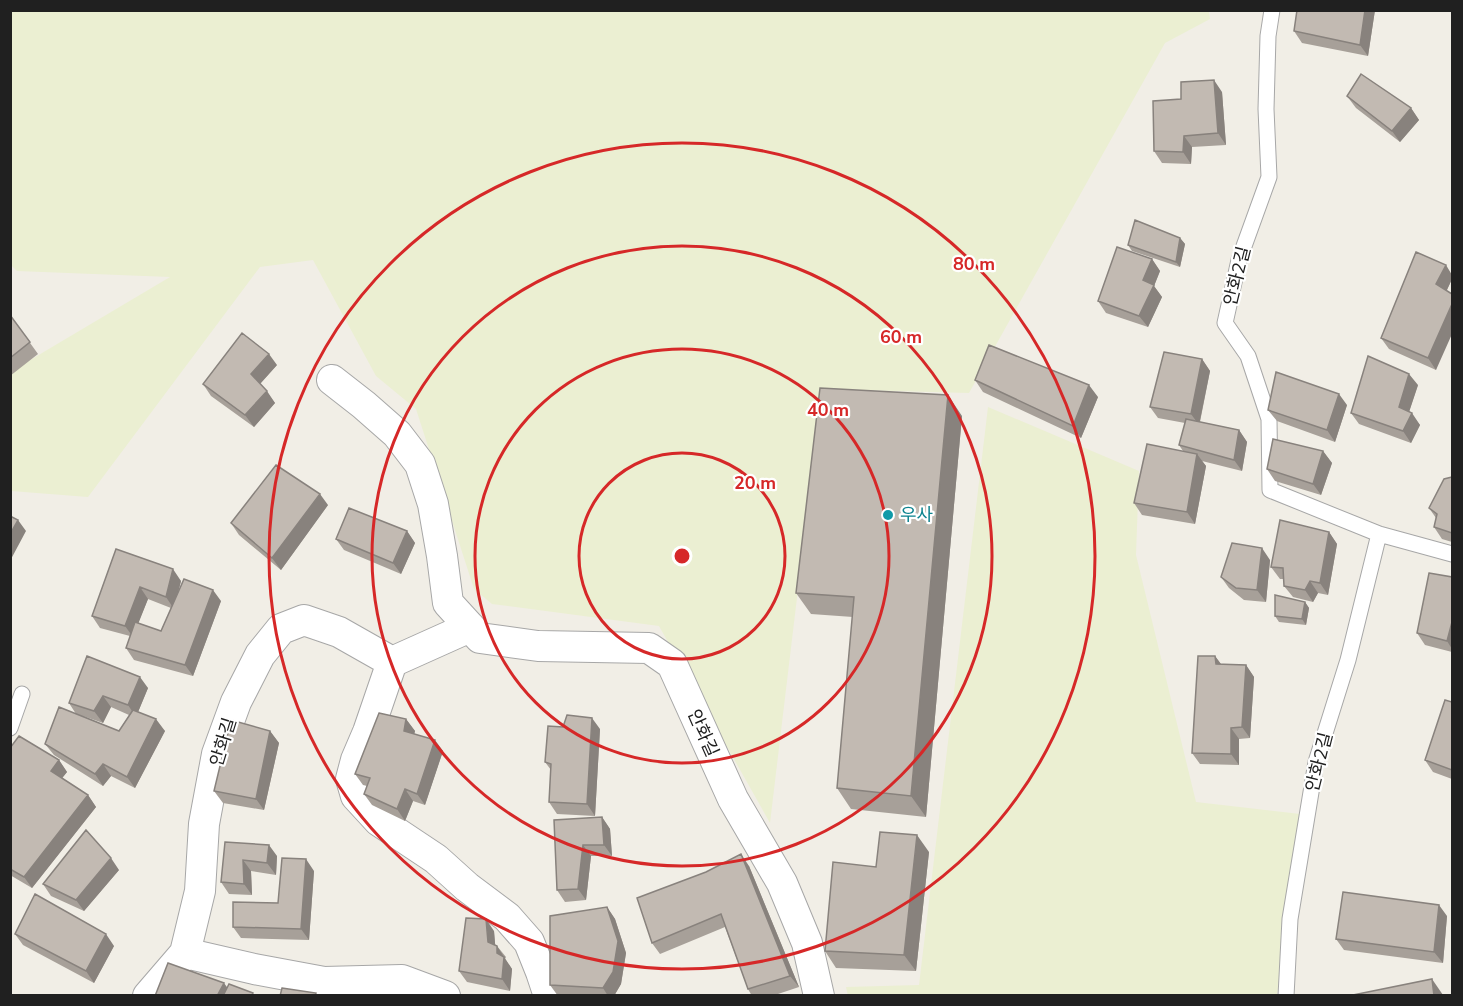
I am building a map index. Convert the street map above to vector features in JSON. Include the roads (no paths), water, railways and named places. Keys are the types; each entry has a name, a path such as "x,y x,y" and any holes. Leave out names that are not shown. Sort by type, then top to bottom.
{"street":[{"name":"안화길","path":"332,380 397,434 420,464 433,504 448,603 480,638 538,646 649,648 672,664 733,799 782,883 807,943 819,996"},
{"name":"안화길","path":"148,996 185,953 200,891 204,824 217,754 236,702 260,655 281,629 304,620 339,632 393,662"},
{"path":"470,627 393,662 351,779 356,796 379,821 436,859 467,887 507,917 529,942 549,996"},
{"path":"185,953 324,982 402,980 445,996"}],"lane":[{"name":"안화2길","path":"1272,10 1268,36 1266,109 1269,177 1239,260 1225,323 1248,357 1269,419 1270,490 1379,534 1452,554"},
{"name":"안화2길","path":"1286,996 1290,919 1316,762 1348,660 1379,534"},
{"path":"10,728 22,694"}],"place":[{"name":"우사","path":"888,515"}]}
